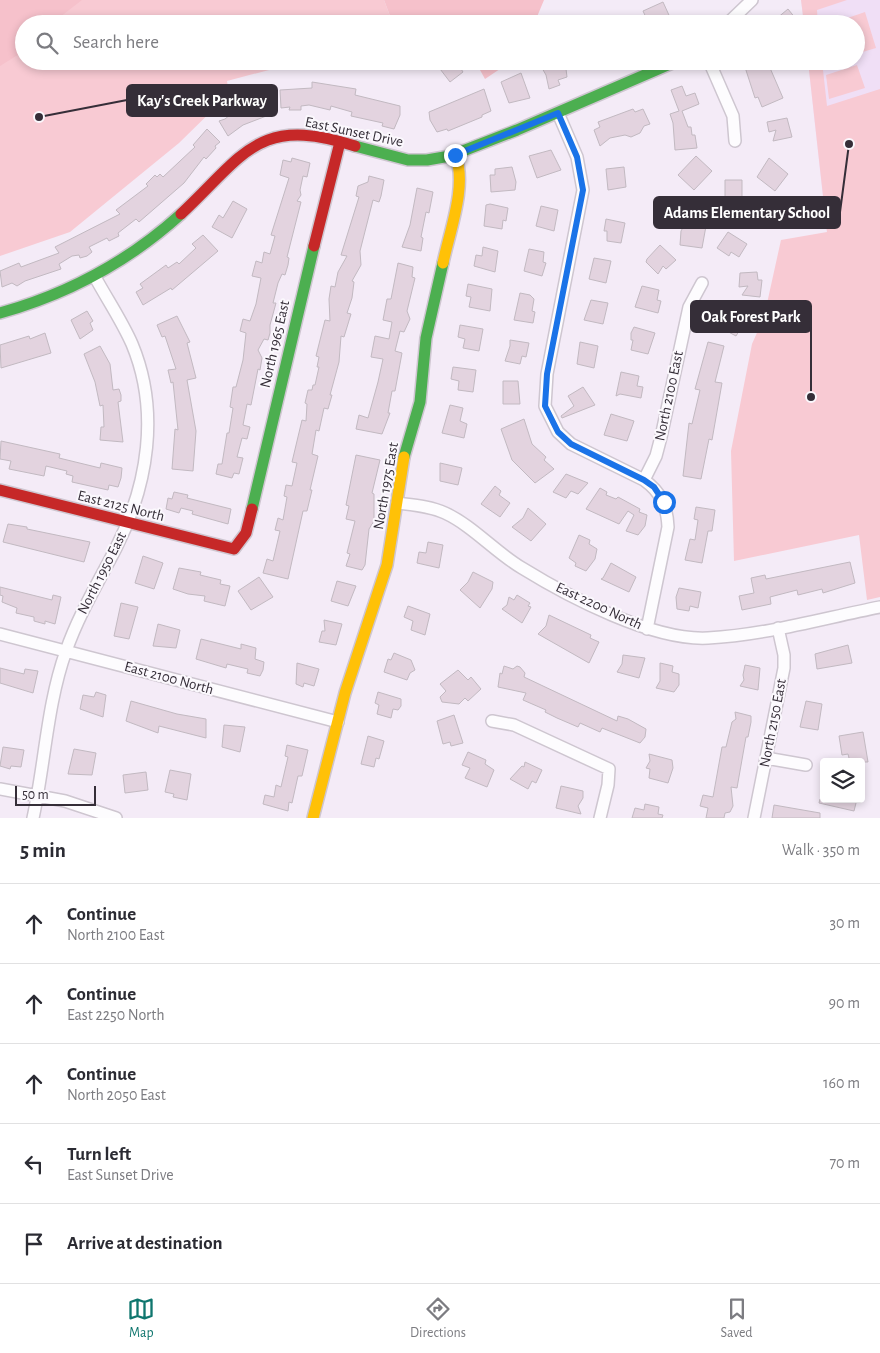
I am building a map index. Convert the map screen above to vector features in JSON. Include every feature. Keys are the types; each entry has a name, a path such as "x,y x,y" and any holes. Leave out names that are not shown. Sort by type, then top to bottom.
{"street":[{"path":"736,15 752,0"},
{"name":"East Sunset Drive","path":"0,313 55,295 95,277 126,258 171,224 237,160 257,145 278,136 298,134 413,160 455,155 656,70"},
{"path":"713,70 733,116 735,141"},
{"path":"558,113 577,157 583,190 547,374 545,406 558,432 571,444 644,480 660,495 667,511 668,527 647,629"},
{"name":"North 1965 East","path":"234,550 246,534 273,425 288,349 340,142"},
{"name":"North 1975 East","path":"313,818 354,664 387,565 404,458 420,402 426,338 460,184 460,166 455,155"},
{"name":"North 1950 East","path":"33,818 55,690 66,651 84,606 127,523 142,484 146,457 148,424 142,374 132,343 95,277"},
{"name":"North 2100 East","path":"644,480 656,456 661,437 689,308 702,283"},
{"name":"East 2125 North","path":"0,490 234,550"},
{"name":"East 2200 North","path":"397,503 444,513 459,521 505,558 532,574 612,614 647,629 676,636 707,638 778,628 880,607"},
{"name":"North 2150 East","path":"754,818 784,668 784,655 778,628"},
{"name":"East 2100 North","path":"0,634 338,722"},
{"path":"492,720 514,725 609,769 608,785 600,818"},
{"path":"766,758 806,765"},
{"path":"0,788 72,803 116,818"}],"shaded area":[{"path":"0,0 384,0 390,15 15,15 15,70 269,70 227,81 229,94 179,143 70,232 0,256"},
{"path":"0,0 82,0 63,15 15,15 15,57 0,66"},
{"path":"384,0 544,0 538,15 390,15"},
{"path":"801,0 880,0 880,227 827,233 809,70 865,70 865,15 803,15"},
{"path":"801,0 847,0 817,10 817,15 803,15"},
{"path":"865,12 876,48 865,51 865,15 856,15"},
{"path":"480,70 498,70 485,79"},
{"path":"809,70 823,70 827,106 880,89 880,597 867,600 859,535 734,561 731,451 752,344 764,317 781,240 827,232"},
{"path":"842,70 859,70 865,88 829,99 826,75"}],"building":[{"path":"663,2 669,15 645,15 643,11"},
{"path":"788,9 793,15 781,15"},
{"path":"441,70 462,70 463,72 450,82"},
{"path":"543,70 566,70 567,77 558,80 560,85 549,89"},
{"path":"746,70 771,70 783,98 762,107 758,97 755,98"},
{"path":"521,73 530,98 509,103 501,82"},
{"path":"312,82 356,89 355,95 400,106 400,115 394,129 382,126 383,123 351,116 352,112 331,106 330,110 309,105 301,106 301,110 289,110 290,107 281,108 280,90 312,88"},
{"path":"682,86 686,96 695,93 699,104 682,111 688,127 691,127 692,135 695,135 697,148 675,150 673,123 670,114 679,111 671,90"},
{"path":"484,89 491,111 482,115 482,117 448,131 447,129 437,132 430,120 429,112"},
{"path":"260,96 264,104 267,103 269,115 243,125 228,136 219,121 225,119 243,104 241,101"},
{"path":"633,109 635,112 643,109 650,124 644,126 640,133 631,137 625,135 610,138 600,146 594,130 600,127 598,122"},
{"path":"787,118 792,137 773,141 776,130 769,132 767,122"},
{"path":"207,129 220,142 215,146 216,148 206,159 204,157 184,183 139,222 136,219 118,233 119,236 109,241 107,238 89,247 92,252 87,256 80,258 79,255 72,256 59,264 61,269 25,281 17,286 12,283 2,287 0,271 19,263 21,267 59,253 55,247 120,214 116,210 148,186 146,184 155,175 157,177 160,174 163,177 195,147 193,145"},
{"path":"551,150 561,170 537,178 529,156"},
{"path":"696,156 712,171 694,190 678,175"},
{"path":"292,158 310,163 307,177 303,176 300,190 301,195 297,201 301,202 287,257 289,258 288,265 285,275 282,274 278,283 273,303 276,303 270,325 270,333 268,340 264,339 258,350 262,358 260,370 258,369 251,405 247,404 243,425 250,427 247,439 242,438 237,457 243,458 239,474 234,473 232,478 216,474 218,464 222,464 233,408 230,407 233,387 236,387 243,360 246,333 240,331 243,319 250,321 256,304 261,278 252,276 256,261 262,263 264,252 270,254 275,236 271,235 289,178 280,175 283,160 291,162"},
{"path":"769,158 788,174 775,191 757,177"},
{"path":"512,167 516,182 515,190 491,192 490,175 495,175 495,169"},
{"path":"624,167 626,187 608,190 606,169"},
{"path":"369,176 384,180 381,196 379,202 373,200 360,251 361,265 352,281 354,282 352,298 347,313 351,314 344,337 341,336 339,362 328,409 324,408 319,431 316,430 312,454 318,456 310,490 312,490 307,511 303,511 288,579 263,573 267,559 273,561 280,531 275,530 278,518 283,520 287,497 284,496 286,485 292,486 297,463 292,462 302,420 306,421 307,404 305,403 308,390 312,390 313,385 315,385 319,367 317,367 319,357 316,356 325,320 330,321 329,299 331,286 335,287 338,272 347,256 341,255 359,197 356,196 358,186 368,182"},
{"path":"725,180 742,180 742,204 725,204"},
{"path":"417,188 433,192 429,213 426,212 421,237 423,238 421,251 402,247 410,225"},
{"path":"233,201 247,209 232,238 212,227 219,215 223,218"},
{"path":"490,204 508,208 506,221 503,220 502,229 484,226 486,205"},
{"path":"541,206 558,210 554,231 536,226"},
{"path":"606,219 625,223 621,243 607,241 607,231 604,231"},
{"path":"686,222 706,226 702,248 680,245 681,231"},
{"path":"728,232 747,244 739,257 731,252 729,256 717,248"},
{"path":"203,235 218,251 172,290 171,288 143,305 136,292 143,288 140,284 166,265 168,268 177,262 179,264 196,248 192,244"},
{"path":"660,245 676,260 666,269 663,266 658,274 646,262"},
{"path":"483,247 498,251 495,272 474,266 476,255 482,256"},
{"path":"529,249 544,252 543,262 546,263 542,276 524,271"},
{"path":"594,258 611,261 606,283 589,279"},
{"path":"398,263 413,267 412,277 415,278 407,311 410,319 404,332 400,331 395,351 402,353 395,391 392,391 388,413 390,413 382,434 356,429 359,415 368,418 383,359 371,357 375,336 389,339 392,322 383,320 387,299 391,299"},
{"path":"757,272 758,280 762,280 760,297 742,295 748,286 739,287 740,273"},
{"path":"468,284 492,289 490,311 469,307 471,297 466,296"},
{"path":"642,286 659,290 657,300 661,301 658,313 635,307"},
{"path":"520,293 530,295 534,299 532,311 535,312 533,323 514,320"},
{"path":"591,300 608,303 603,324 584,320"},
{"path":"733,308 747,318 736,336 721,328"},
{"path":"87,311 93,321 90,323 93,330 80,339 71,320"},
{"path":"177,316 190,342 187,343 196,378 187,380 196,431 193,471 172,469 175,429 178,430 173,382 171,383 168,370 176,369 165,336 162,337 157,325"},
{"path":"460,325 483,329 479,351 463,348 465,339 458,337"},
{"path":"634,327 655,333 648,354 631,350 633,340 631,340 631,333"},
{"path":"45,333 51,353 1,368 0,345 29,336 30,339"},
{"path":"510,340 529,343 526,357 522,356 520,364 505,361"},
{"path":"580,342 598,346 594,368 577,364"},
{"path":"708,342 724,346 715,382 722,383 712,440 709,439 701,479 683,476 689,423 692,424 700,390 695,389"},
{"path":"100,346 110,364 113,390 119,389 121,395 121,401 118,402 123,442 100,440 101,427 104,427 103,405 100,406 95,382 84,354"},
{"path":"453,367 476,370 473,392 458,390 459,381 451,379"},
{"path":"621,372 639,376 637,386 643,387 641,398 620,394 616,396"},
{"path":"503,381 518,381 520,404 503,404"},
{"path":"583,387 595,405 562,418 561,416 574,406 568,396"},
{"path":"450,405 463,408 460,421 467,424 464,438 442,433"},
{"path":"611,414 634,421 627,441 604,435"},
{"path":"524,419 532,444 546,457 544,460 554,469 535,483 512,460 501,429"},
{"path":"1,441 60,454 59,458 100,468 101,463 122,468 118,487 109,485 108,490 72,482 73,476 66,474 67,471 46,466 44,476 9,469 11,461 0,459"},
{"path":"356,455 380,460 372,493 374,494 374,521 369,529 365,565 362,570 346,566 350,554 347,553 355,521 346,519 349,506 346,505"},
{"path":"440,463 462,468 458,485 440,481"},
{"path":"566,474 588,483 578,494 571,491 566,498 553,492"},
{"path":"495,486 501,491 499,495 510,503 500,517 481,504"},
{"path":"600,488 607,492 606,495 616,499 618,497 640,509 639,512 647,515 645,526 638,535 626,531 634,515 628,511 619,524 586,509"},
{"path":"174,492 188,495 187,498 231,509 228,524 192,514 193,511 181,508 179,513 166,509 168,498 172,499"},
{"path":"696,507 715,510 712,531 708,531 702,563 685,560 690,539 695,540 698,520 694,519"},
{"path":"528,508 546,524 531,541 512,527 523,518"},
{"path":"8,524 90,542 84,562 3,542"},
{"path":"579,535 590,540 589,544 597,549 595,559 586,571 575,566 576,563 569,558"},
{"path":"428,542 443,545 439,568 417,563 419,552 426,553"},
{"path":"143,556 163,563 154,589 135,583"},
{"path":"850,562 855,583 823,593 822,589 798,595 797,590 770,597 771,604 742,610 739,596 754,593 751,578 765,575 766,579"},
{"path":"611,563 636,577 629,592 601,579"},
{"path":"179,568 201,572 200,575 221,580 220,584 230,586 225,606 204,601 205,596 188,594 173,589"},
{"path":"473,572 493,582 492,589 480,608 460,590 468,582"},
{"path":"259,577 273,597 251,610 238,591"},
{"path":"337,581 356,586 348,606 331,601"},
{"path":"0,587 52,600 53,595 61,597 55,624 45,621 45,624 34,621 34,617 16,613 17,608 2,602 3,596 0,595"},
{"path":"679,588 701,592 698,608 690,606 689,611 677,609 676,597"},
{"path":"517,595 530,603 528,606 531,607 522,623 502,609 507,605 509,597 514,600"},
{"path":"121,603 138,607 129,639 114,636"},
{"path":"408,606 430,614 425,635 411,630 413,621 404,617"},
{"path":"549,615 591,635 590,638 599,642 589,663 538,634 546,626"},
{"path":"324,620 342,624 336,645 319,642 322,631 325,631"},
{"path":"158,624 180,630 176,648 153,646"},
{"path":"201,639 241,649 241,644 256,648 255,659 264,662 260,676 247,673 248,669 227,664 226,668 196,659"},
{"path":"848,645 852,663 817,669 815,654"},
{"path":"394,653 411,660 415,670 410,673 407,680 384,672 388,659 391,660"},
{"path":"623,655 645,658 639,678 617,672 622,664"},
{"path":"297,663 319,669 314,686 304,683 303,687 296,684"},
{"path":"660,663 673,666 672,672 679,674 679,685 674,692 656,688 660,681"},
{"path":"745,665 760,668 758,690 740,686 744,680"},
{"path":"504,666 513,669 517,666 520,667 525,673 524,677 617,721 618,716 628,719 646,729 645,737 640,743 602,728 600,732 580,723 578,727 545,712 546,710 523,700 526,693 498,687 500,673 502,674"},
{"path":"0,668 24,674 25,669 38,671 33,693 0,683"},
{"path":"458,670 468,680 471,677 481,689 468,701 465,698 459,704 442,702 440,697 446,691 440,684"},
{"path":"96,692 106,695 103,717 80,709 83,695 94,697"},
{"path":"378,692 401,699 401,706 398,710 393,709 391,718 377,714 379,705 375,703"},
{"path":"131,701 177,714 206,719 206,738 159,726 158,733 126,721"},
{"path":"806,701 822,704 818,730 800,727"},
{"path":"735,712 751,716 751,722 748,737 746,737 737,788 731,787 733,806 730,812 725,813 724,818 706,818 708,808 700,806 703,795 713,797 722,747 726,747 732,722 736,719"},
{"path":"454,715 463,743 451,746 450,742 443,744 437,721"},
{"path":"224,725 245,727 240,752 222,747"},
{"path":"863,732 868,762 865,762 865,758 849,758 848,754 842,755 839,736"},
{"path":"368,736 384,741 379,759 376,758 374,767 361,764"},
{"path":"287,745 308,750 302,776 298,776 292,803 289,802 288,811 263,804 265,795 274,797 276,785 281,787 288,757 285,756"},
{"path":"3,747 24,750 21,767 11,766 10,769 0,766"},
{"path":"74,749 96,753 92,775 68,774"},
{"path":"468,752 486,760 485,764 494,770 487,787 465,778 470,768 462,765"},
{"path":"649,754 672,760 673,768 668,783 649,778 650,769 646,768 650,761"},
{"path":"525,762 542,770 536,783 532,781 528,789 510,779 522,766 524,767"},
{"path":"170,770 191,774 187,800 173,797 174,794 165,792"},
{"path":"146,772 148,790 125,793 123,775"},
{"path":"561,786 583,791 583,798 578,806 581,814 556,808"},
{"path":"820,799 820,803 856,803 854,811 819,803"},
{"path":"645,804 659,807 658,814 663,815 662,818 632,818 635,808 644,810"},
{"path":"774,805 820,813 820,818 772,818"}],"traffic: fast":[{"path":"355,146 408,160 427,160 450,156 517,130 656,70"},
{"path":"0,313 50,296 96,274 140,247 181,214"},
{"path":"252,509 314,246"},
{"path":"404,457 420,402 426,338 443,263"}],"traffic: slow":[{"path":"443,263 458,194 459,180 455,155"},
{"path":"313,818 345,693 387,565 404,457"}],"traffic: jam":[{"path":"181,214 239,158 256,146 274,138 296,135 322,138 355,146"},
{"path":"314,246 340,142"},
{"path":"0,490 234,549 246,533 252,509"}],"place":[{"name":"Kay's Creek Parkway","path":"39,117"},
{"name":"Adams Elementary School","path":"849,144"},
{"name":"Oak Forest Park","path":"811,397"}],"route":[{"path":"455,155 558,113 577,157 582,175 583,190 544,391 545,406 558,432 571,444 644,480 654,487 664,502"}]}
